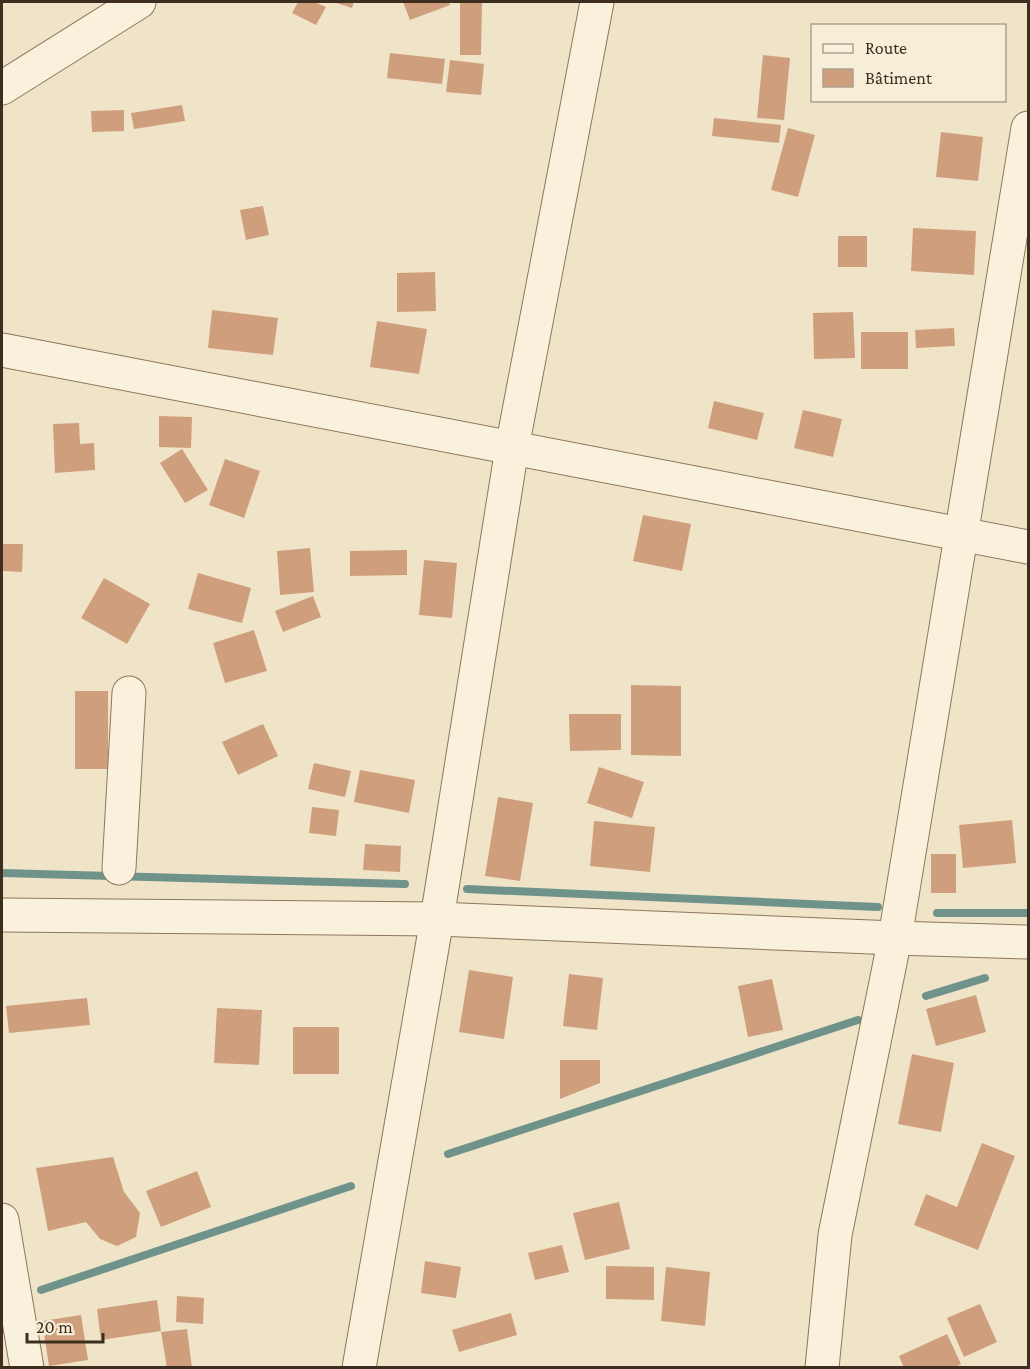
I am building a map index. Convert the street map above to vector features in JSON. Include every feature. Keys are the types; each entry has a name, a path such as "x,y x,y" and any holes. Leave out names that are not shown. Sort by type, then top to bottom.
{"street":[{"path":"2,88 139,2"},
{"path":"359,1368 437,919 512,448 597,2"},
{"path":"822,1368 835,1235 895,938 1029,128"},
{"path":"2,350 1029,547"},
{"path":"117,917 129,693"},
{"path":"2,915 437,919 1029,942"},
{"path":"2,1220 27,1368"}],"building":[{"path":"298,2 314,2 326,7 316,25 292,13"},
{"path":"333,2 354,2 352,8"},
{"path":"403,2 449,2 450,5 410,20"},
{"path":"460,2 482,2 481,55 460,55"},
{"path":"390,53 445,59 442,84 387,78"},
{"path":"763,55 790,58 784,120 757,118"},
{"path":"450,60 484,64 481,95 446,92"},
{"path":"182,105 185,121 134,129 131,113"},
{"path":"124,110 124,131 92,132 91,111"},
{"path":"714,118 781,125 779,143 712,136"},
{"path":"788,128 815,135 798,197 771,190"},
{"path":"941,132 983,137 978,181 936,177"},
{"path":"263,206 269,235 246,240 240,210"},
{"path":"913,228 976,231 974,275 911,271"},
{"path":"838,236 867,236 867,267 838,267"},
{"path":"435,272 436,311 397,312 397,273"},
{"path":"212,310 278,318 273,355 208,348"},
{"path":"853,312 855,358 814,359 813,313"},
{"path":"377,321 427,329 419,374 370,367"},
{"path":"954,328 955,346 916,348 915,330"},
{"path":"861,332 908,332 908,369 861,369"},
{"path":"714,401 764,413 757,440 708,428"},
{"path":"803,410 842,419 833,457 794,448"},
{"path":"159,416 192,417 191,448 159,447"},
{"path":"79,423 80,444 94,443 95,470 55,473 53,424"},
{"path":"182,449 208,490 185,503 160,463"},
{"path":"225,459 260,471 244,518 209,505"},
{"path":"643,515 691,524 682,571 633,561"},
{"path":"2,544 23,544 22,572 2,571"},
{"path":"310,548 314,592 280,595 277,551"},
{"path":"407,550 407,575 350,576 350,551"},
{"path":"424,560 457,563 452,618 419,615"},
{"path":"198,573 251,588 242,623 188,609"},
{"path":"104,578 150,604 127,644 81,618"},
{"path":"313,596 321,617 283,632 275,611"},
{"path":"254,630 267,671 225,683 213,643"},
{"path":"631,685 681,686 681,756 631,755"},
{"path":"75,691 108,691 108,769 75,769"},
{"path":"569,714 621,714 621,750 570,751"},
{"path":"263,724 278,756 238,775 222,742"},
{"path":"314,763 351,771 345,797 308,789"},
{"path":"599,767 644,782 632,818 587,803"},
{"path":"360,770 415,780 409,813 354,802"},
{"path":"498,797 533,803 520,881 485,876"},
{"path":"312,807 339,810 336,836 309,833"},
{"path":"1012,820 1016,863 963,868 959,825"},
{"path":"594,821 655,827 650,872 590,866"},
{"path":"365,844 401,846 400,872 363,870"},
{"path":"931,854 956,854 956,893 931,893"},
{"path":"469,970 513,977 504,1039 459,1032"},
{"path":"569,974 603,978 597,1030 563,1026"},
{"path":"772,979 783,1030 748,1037 738,986"},
{"path":"976,995 986,1032 936,1046 926,1009"},
{"path":"87,998 90,1025 9,1033 6,1006"},
{"path":"217,1008 262,1010 259,1065 214,1063"},
{"path":"293,1027 339,1027 339,1074 293,1074"},
{"path":"912,1054 954,1063 941,1132 898,1124"},
{"path":"560,1060 600,1060 600,1083 560,1099"},
{"path":"982,1143 1015,1156 978,1250 914,1225 926,1194 957,1207"},
{"path":"113,1157 124,1192 140,1213 136,1237 117,1246 100,1239 86,1222 48,1231 36,1168"},
{"path":"197,1171 211,1207 161,1227 146,1191"},
{"path":"619,1202 630,1249 585,1260 573,1213"},
{"path":"562,1245 569,1272 535,1280 528,1253"},
{"path":"425,1261 461,1267 456,1298 421,1293"},
{"path":"606,1266 654,1267 654,1300 606,1299"},
{"path":"666,1267 710,1272 705,1326 661,1321"},
{"path":"177,1296 204,1298 203,1324 176,1322"},
{"path":"157,1300 161,1331 101,1340 97,1309"},
{"path":"980,1304 997,1342 964,1357 947,1318"},
{"path":"511,1313 517,1335 459,1352 452,1330"},
{"path":"81,1315 88,1360 49,1366 42,1321"},
{"path":"187,1329 192,1368 167,1368 161,1332"},
{"path":"947,1334 961,1364 953,1368 904,1368 899,1356"}],"waterway":[{"path":"2,873 405,884"},
{"path":"467,889 878,907"},
{"path":"937,913 1028,913"},
{"path":"926,996 985,978"},
{"path":"448,1154 858,1020"},
{"path":"41,1290 351,1186"}]}
